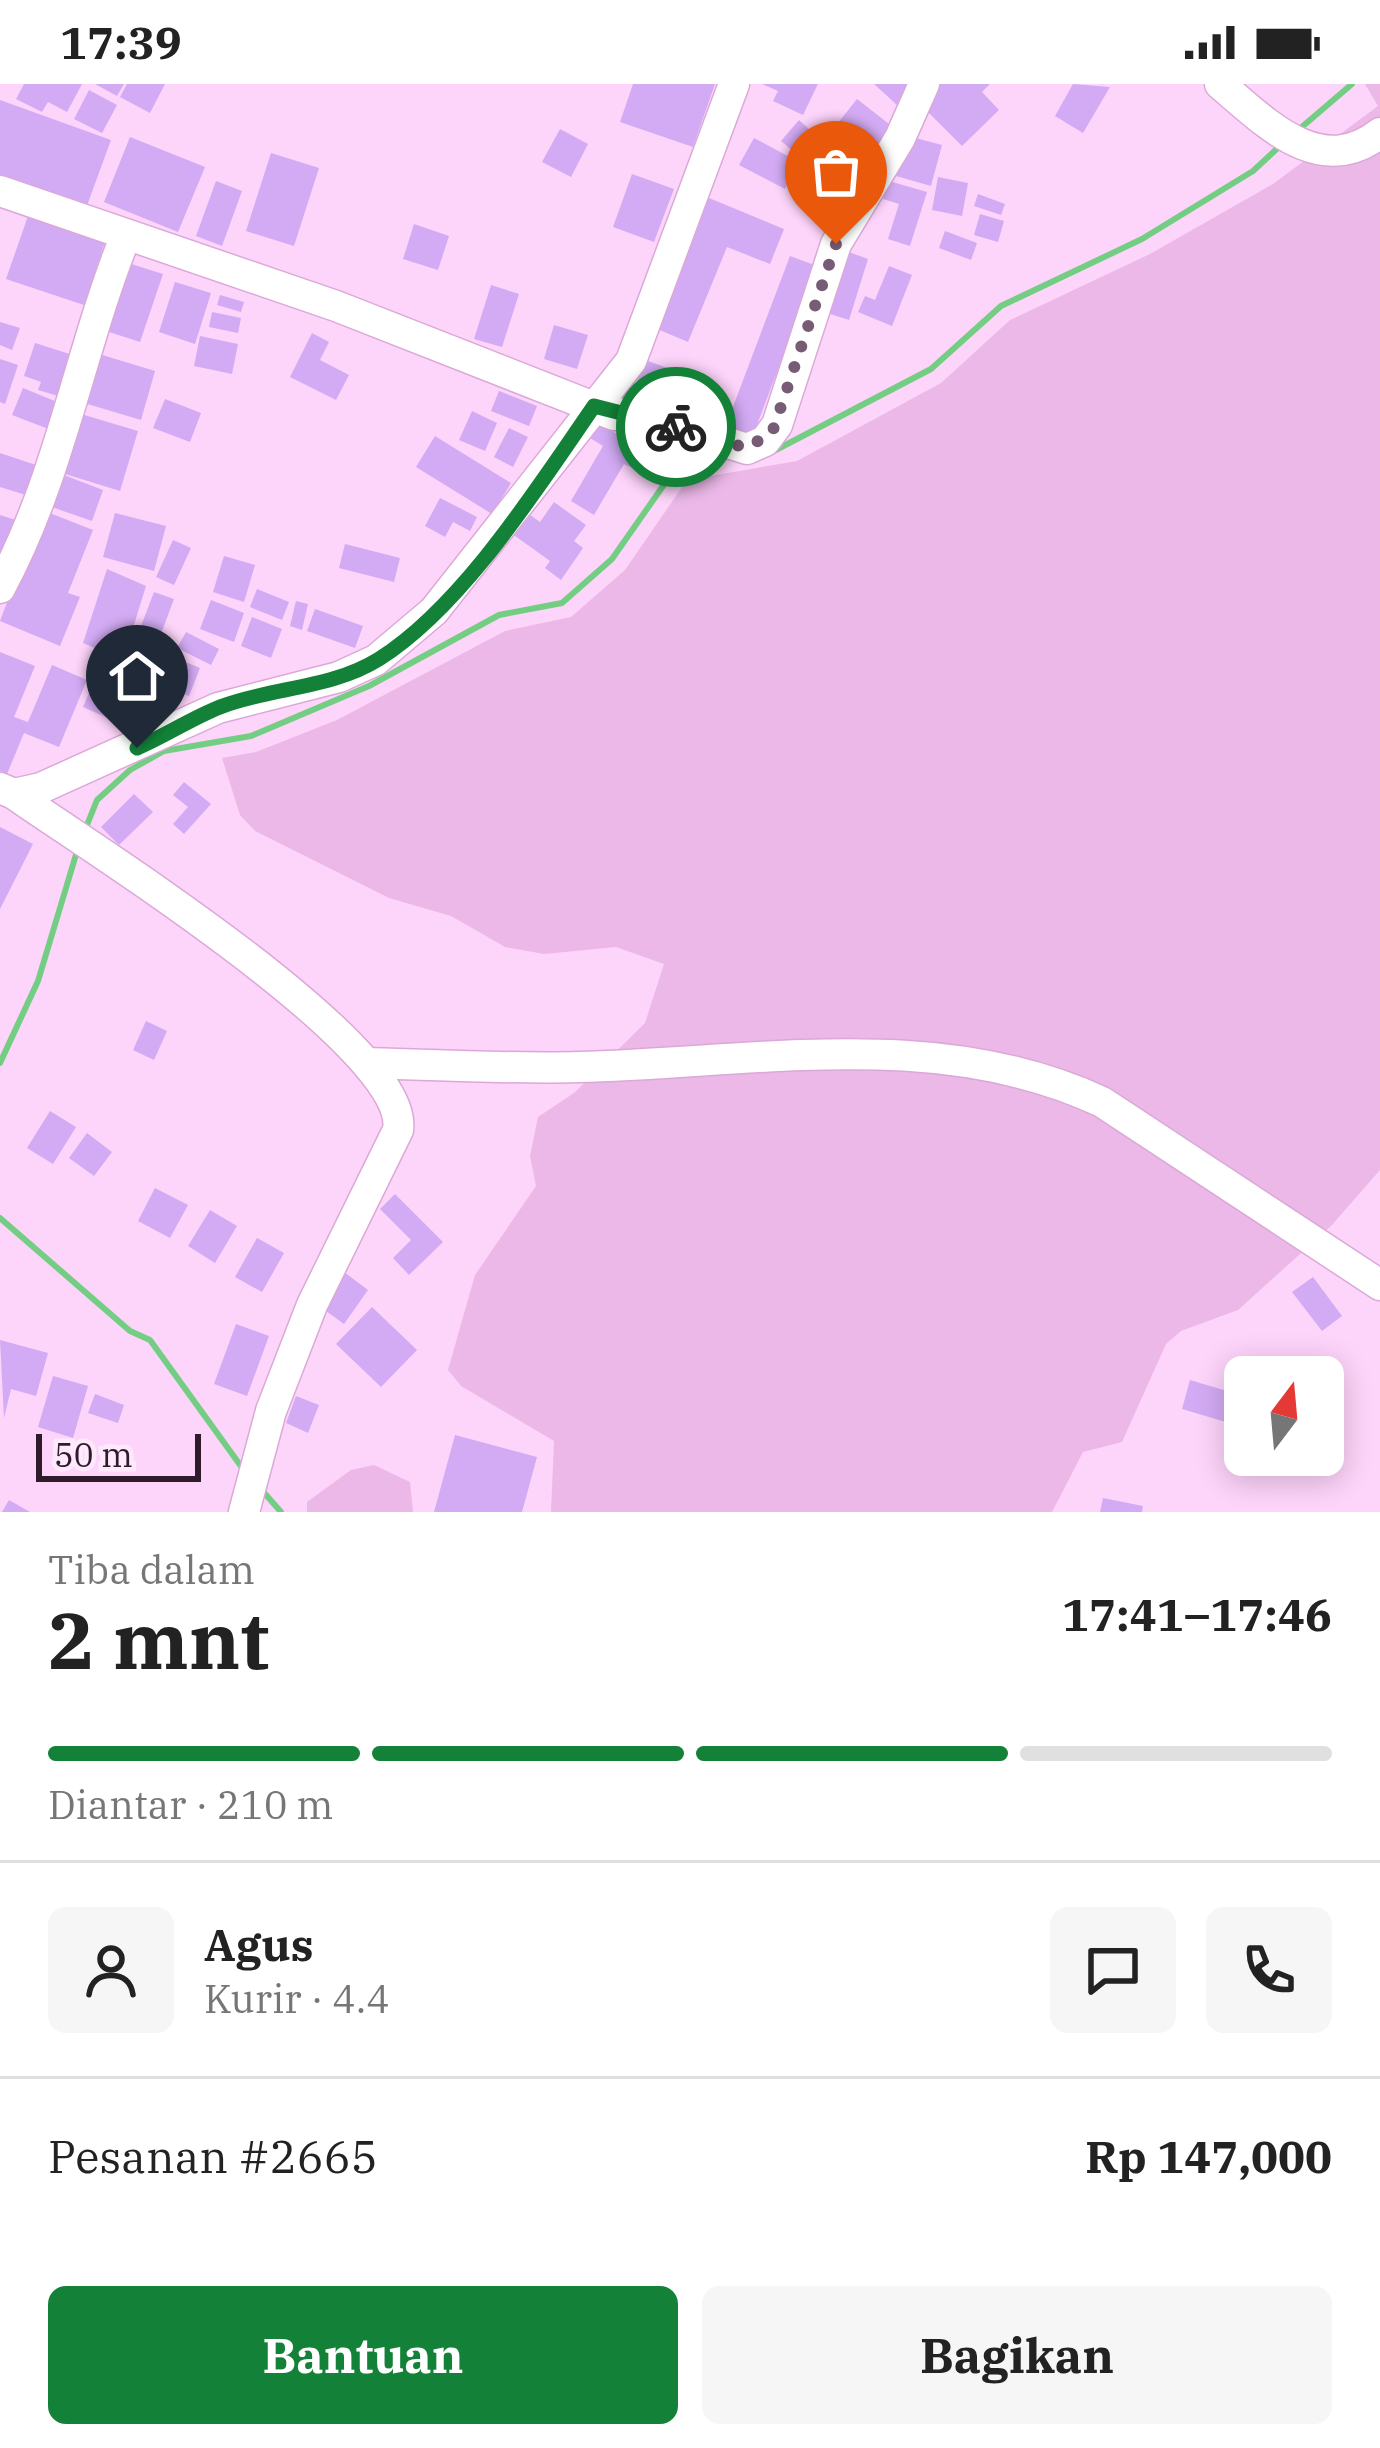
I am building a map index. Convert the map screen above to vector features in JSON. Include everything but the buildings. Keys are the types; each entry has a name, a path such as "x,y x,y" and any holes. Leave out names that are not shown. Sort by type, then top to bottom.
{"street":[{"path":"7,791 111,760 218,708 339,677 376,661 404,640 476,563 641,343 734,84"},
{"path":"0,191 335,305 614,415 631,412 746,448 772,433 836,244 900,138 924,84"},
{"path":"1220,84 1285,137 1330,154 1346,152 1380,134"},
{"path":"0,588 52,470 102,294 126,235"},
{"path":"7,791 103,850 325,1021 369,1064 397,1105 398,1130 312,1305 244,1511"},
{"path":"369,1064 579,1067 786,1053 923,1058 1052,1079 1102,1102 1380,1285"}],"shaded area":[{"path":"1365,84 1380,84 1380,1170 1331,1226 1238,1310 1181,1331 1166,1344 1122,1442 1083,1452 1052,1512 551,1512 554,1441 461,1386 448,1370 475,1275 536,1186 530,1156 538,1117 574,1093 645,1023 664,964 616,947 544,954 505,947 451,916 389,898 255,831 240,815 222,758 256,752 337,720 505,631 571,617 625,570 687,480 797,461 941,383 1010,320 1150,254 1273,184 1378,106"},
{"path":"374,1465 410,1482 413,1512 307,1512 307,1502 351,1470"}],"waterway":[{"path":"1296,132 1352,84"},
{"path":"772,452 931,369 1001,306 1142,239 1253,171 1281,145"},
{"path":"85,830 97,800 130,770 164,751 251,736 369,686 499,615 562,603 612,559 677,466 729,456"},
{"path":"0,1063 38,981 78,848"},
{"path":"0,1218 130,1331 150,1340 243,1469"},
{"path":"260,1488 281,1512"}],"way so far":[{"path":"676,427 746,448 772,433 836,244"}],"route":[{"path":"137,748 218,708 339,677 376,661 434,611 476,563 594,406 614,415 631,412 676,427"}]}
